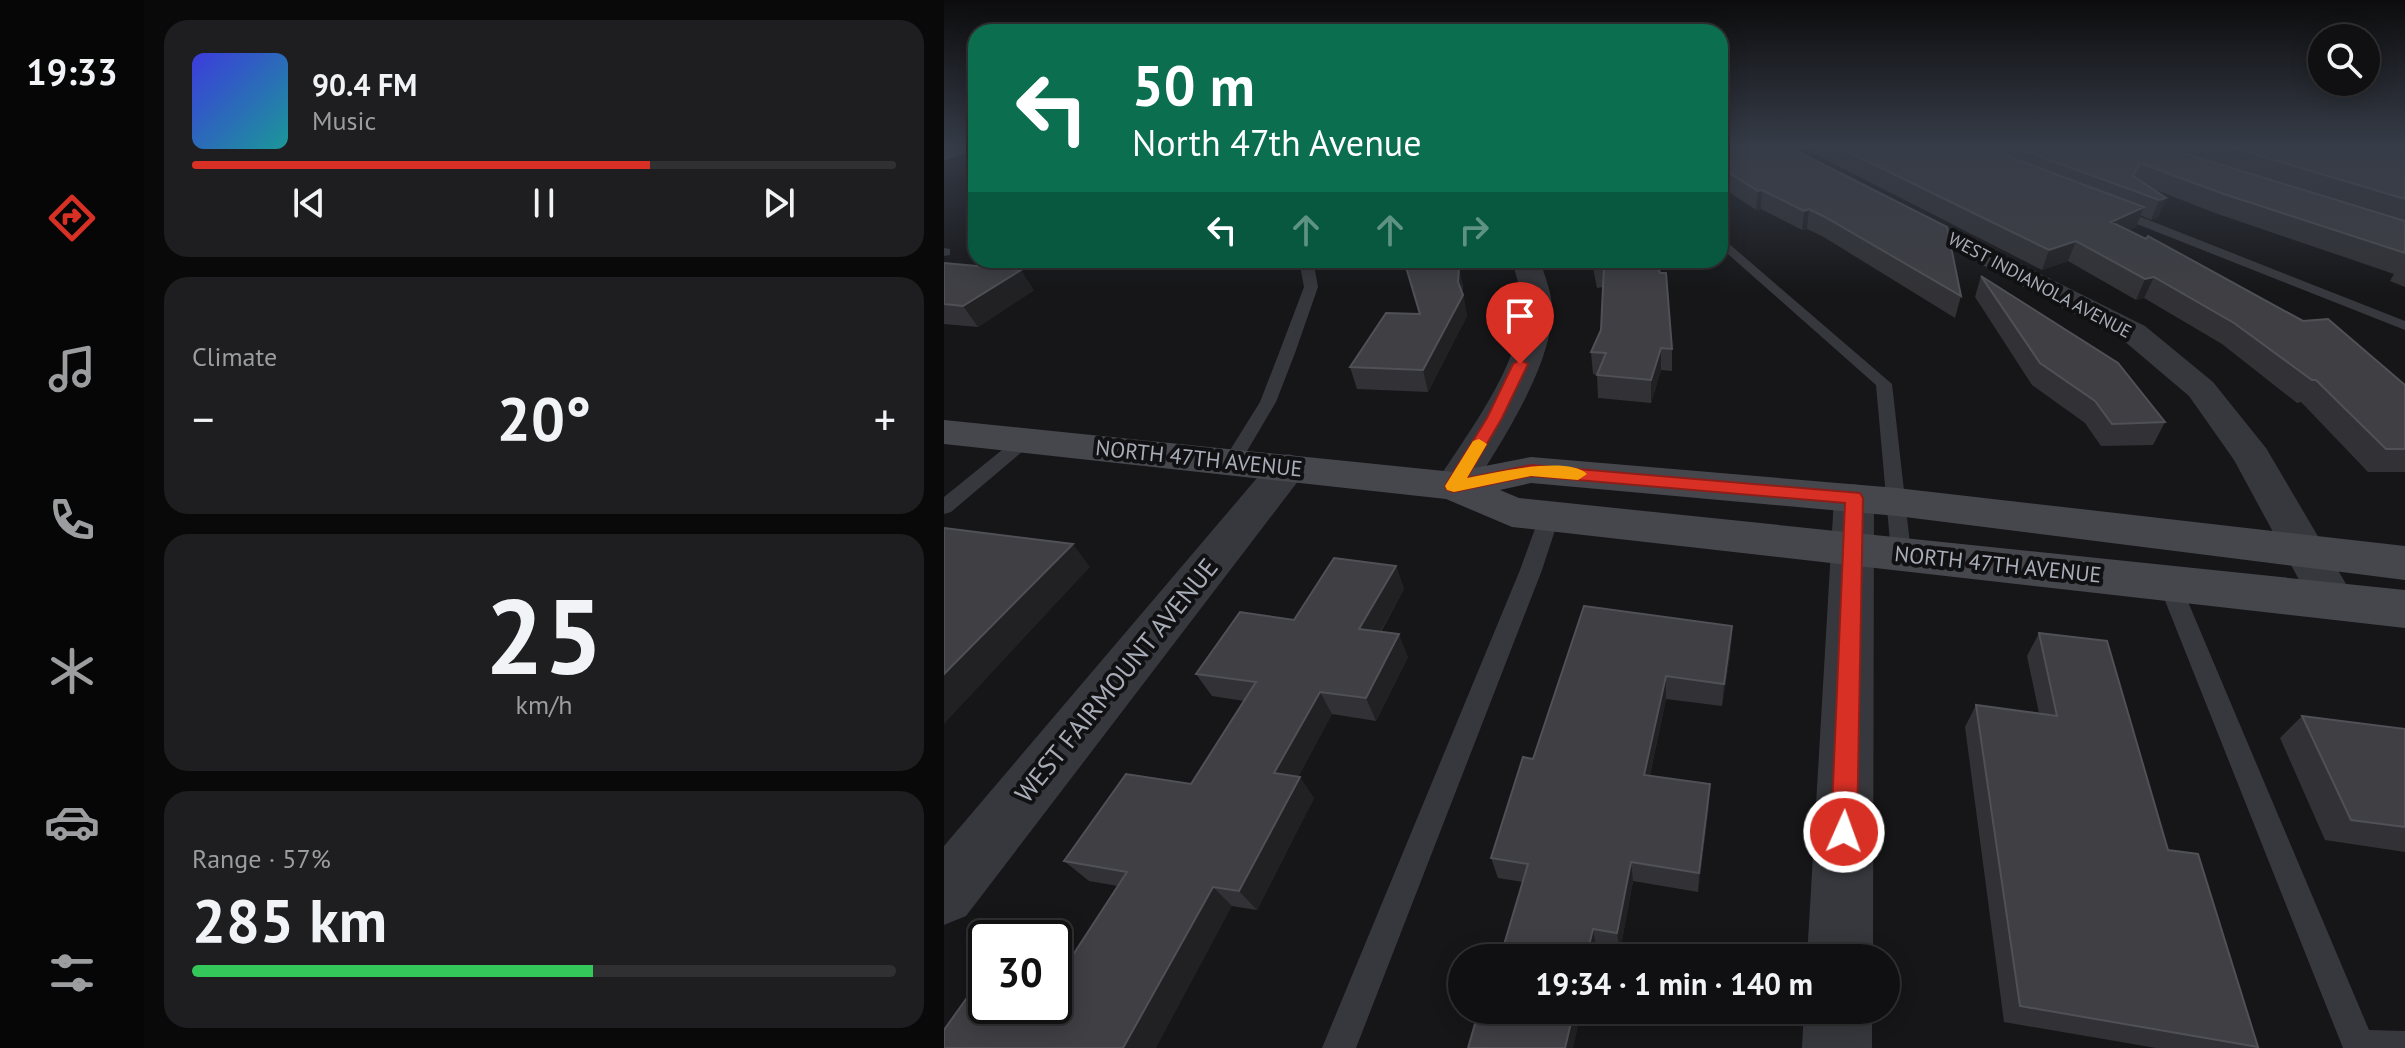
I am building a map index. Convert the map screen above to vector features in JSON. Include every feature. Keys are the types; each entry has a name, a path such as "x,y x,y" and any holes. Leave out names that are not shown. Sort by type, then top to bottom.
{"street":[{"name":"WEST INDIANOLA AVENUE","path":"1873,196 2134,333 2201,389 2252,457 2333,601"},
{"path":"1454,486 1495,418 1533,338 1537,309 1528,268"},
{"name":"NORTH 47TH AVENUE","path":"947,435 1454,486 1512,512 1876,525 2306,553 2405,563"},
{"name":"WEST FAIRMOUNT AVENUE","path":"944,894 1288,467"},
{"name":"NORTH 47TH AVENUE","path":"1454,486 1531,470 1876,525 2169,583 2405,609"},
{"path":"1841,944 1876,525"},
{"path":"1837,1048 1838,1024"}],"lane":[{"path":"2098,204 2405,326"},
{"path":"1728,247 1884,384 1876,525"},
{"path":"1231,463 1268,402 1311,287 1307,268"},
{"path":"944,507 1024,441"},
{"path":"1339,1048 1531,570 1550,515"},
{"path":"2169,583 2360,1047 2405,1048"}],"building":[{"path":"1772,195 1884,195 1947,227 1961,296 1825,217 1809,209 1804,211"},
{"path":"1936,195 2111,195 2144,207 2111,222 2146,239 2148,236 2303,321 2328,319 2405,385 2405,449 2386,449 2316,380 2234,323 2154,277 2145,279 2076,241 2049,250"},
{"path":"2145,195 2166,198 2159,200"},
{"path":"2227,195 2320,195 2405,221 2405,253"},
{"path":"944,263 968,265 968,268 1021,270 963,306 944,304"},
{"path":"1406,268 1459,268 1458,282 1463,295 1423,370 1350,367 1386,313 1420,314"},
{"path":"1604,268 1658,268 1660,273 1666,273 1672,349 1661,348 1651,380 1597,375 1606,353 1591,352 1601,330"},
{"path":"1981,276 2118,363 2165,422 2112,424 2095,401 2040,363"},
{"path":"944,528 1073,544 944,674"},
{"path":"1334,558 1396,566 1359,629 1399,634 1366,698 1320,692 1274,773 1300,777 1239,891 1213,887 1123,1048 944,1048 944,1030 966,999 968,1024 1072,1024 1072,956 1127,872 1064,861 1126,774 1191,784 1256,682 1196,674 1240,612 1294,620"},
{"path":"1584,606 1732,626 1724,684 1666,676 1644,775 1710,784 1699,873 1631,862 1617,933 1593,929 1589,944 1504,944 1528,864 1491,858 1523,757 1533,759"},
{"path":"2039,633 2107,641 2168,850 2198,854 2258,1047 2020,1006 1976,705 2057,716"},
{"path":"2302,716 2405,729 2405,827 2351,820"},
{"path":"1475,1024 1571,1024 1565,1048 1468,1048"}],"slow traffic":[{"path":"1479,444 1454,486 1531,470 1578,474"}],"route":[{"path":"1520,364 1495,418 1454,486 1531,470 1854,498 1844,832"}]}
